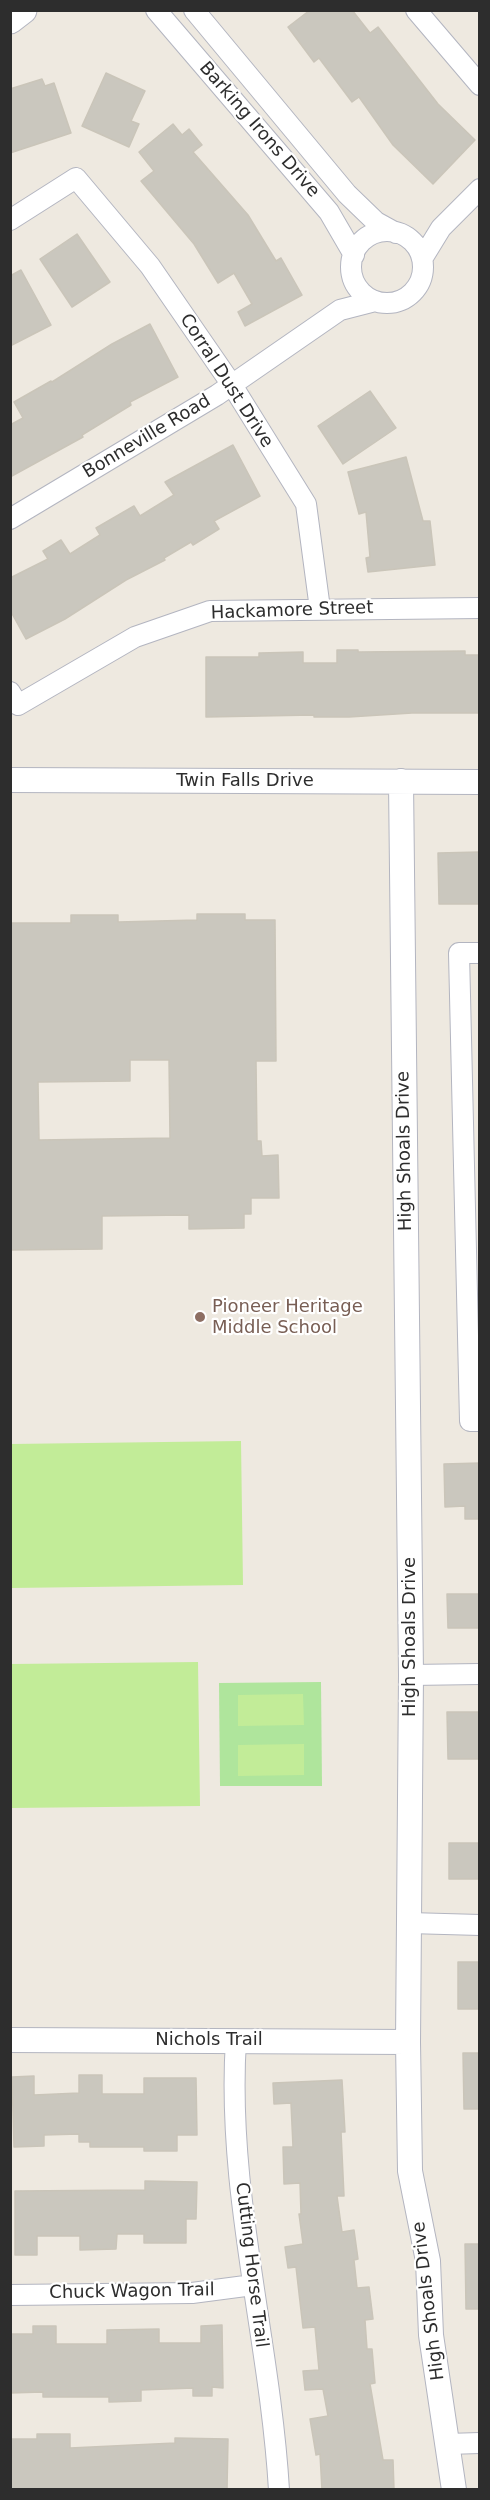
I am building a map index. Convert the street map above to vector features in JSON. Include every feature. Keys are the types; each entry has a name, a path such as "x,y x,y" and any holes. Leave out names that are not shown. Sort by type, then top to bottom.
{"main road":[{"path":"10,20 23,10"}],"street":[{"name":"Barking Irons Drive","path":"156,10 328,212 354,255"},
{"name":"Barking Irons Drive","path":"194,10 347,194 375,222 403,236"},
{"path":"416,10 480,85"},
{"name":"Corral Dust Drive","path":"10,220 76,178 150,266 232,385 306,504 320,609"},
{"path":"422,259 441,228 480,189"},
{"path":"403,236 417,246 422,259 422,279 412,293 395,303 375,301 363,294 356,284 351,267 360,245 369,237 380,232 403,236 441,228"},
{"name":"Bonneville Road","path":"340,310 356,284"},
{"name":"Bonneville Road","path":"10,519 232,385 340,310 375,301"},
{"name":"Hackamore Street","path":"14,698 135,637 210,611 480,609"},
{"name":"Twin Falls Drive","path":"10,780 480,782"},
{"name":"High Shoals Drive","path":"401,781 411,1675 408,2042 410,2171 428,2261 431,2335 454,2490"},
{"path":"475,1421 459,953 480,953"},
{"path":"411,1675 480,1674"},
{"path":"409,1923 480,1925"},
{"name":"Nichols Trail","path":"10,2040 408,2042"},
{"name":"Cutting Horse Trail","path":"236,2040 239,2162 279,2490"},
{"name":"Chuck Wagon Trail","path":"10,2295 192,2293 253,2285"},
{"path":"447,2444 480,2443"}],"green space":[{"path":"241,1441 243,1585 11,1588 11,1444"},
{"path":"198,1662 200,1806 11,1808 11,1664"},
{"path":"321,1682 322,1786 220,1786 219,1683"},
{"path":"303,1694 304,1725 238,1726 238,1695"},
{"path":"304,1744 304,1775 238,1776 238,1745"}],"building":[{"path":"310,10 352,10 370,33 378,27 438,104 475,140 433,184 393,145 359,97 352,102 319,58 314,62 288,27"},
{"path":"106,73 145,91 131,121 139,124 129,147 82,126"},
{"path":"42,79 45,86 54,83 71,133 10,153 10,89"},
{"path":"173,124 182,135 189,129 202,145 193,152 248,215 276,261 281,258 302,295 245,326 238,312 252,304 234,273 218,283 194,244 141,181 154,171 139,152"},
{"path":"77,234 110,282 72,307 40,259"},
{"path":"21,270 51,325 10,346 10,276"},
{"path":"150,324 178,377 130,402 131,405 82,435 83,437 10,477 10,425 23,418 14,402"},
{"path":"370,391 396,428 343,464 318,426"},
{"path":"233,445 260,496 214,521 219,529 193,545 191,542 164,558 165,560 126,580 65,619 26,639 10,610 10,578 48,559 43,551 61,540 70,554 100,535 96,528 134,506 140,516 174,495 165,482"},
{"path":"406,457 423,521 430,521 435,565 368,572 366,558 370,557 366,512 359,514 348,472"},
{"path":"337,650 358,650 358,652 465,651 465,655 480,655 480,713 412,713 349,717 314,717 314,715 206,717 206,657 259,657 259,653 303,652 303,663 337,663"},
{"path":"480,852 480,904 439,904 438,853"},
{"path":"197,914 245,914 245,920 275,920 276,1061 256,1061 257,1141 261,1141 262,1156 278,1155 279,1198 251,1198 251,1214 244,1214 244,1228 189,1229 189,1215 102,1216 102,1249 10,1250 10,923 71,923 71,915 118,915 118,922 197,920","holes":["130,1060 169,1060 170,1138 39,1140 38,1082 130,1081"]},
{"path":"480,1463 480,1519 465,1519 465,1506 445,1507 444,1464"},
{"path":"447,1594 480,1594 480,1628 448,1628"},
{"path":"447,1712 480,1712 480,1759 448,1759"},
{"path":"449,1843 480,1843 480,1879 449,1879"},
{"path":"458,1962 480,1962 480,2009 458,2009"},
{"path":"463,2053 480,2053 480,2109 464,2109"},
{"path":"79,2075 102,2075 102,2094 144,2094 144,2078 196,2078 197,2135 177,2135 177,2151 144,2151 144,2147 90,2147 90,2142 79,2142 79,2134 44,2135 44,2146 14,2147 12,2077 34,2076 34,2095 79,2093"},
{"path":"342,2080 345,2132 341,2132 344,2196 337,2196 342,2232 354,2230 358,2259 354,2260 357,2288 369,2287 373,2319 365,2320 367,2349 372,2349 375,2383 370,2384 383,2460 393,2460 394,2490 322,2490 320,2454 316,2455 310,2419 328,2416 323,2389 305,2390 303,2371 319,2370 315,2327 303,2328 296,2267 288,2268 285,2247 303,2244 299,2214 301,2214 300,2183 284,2184 283,2147 293,2147 291,2103 274,2104 273,2083"},
{"path":"145,2181 197,2182 196,2219 186,2219 186,2243 144,2243 144,2234 117,2234 116,2249 80,2250 80,2236 37,2236 37,2255 15,2255 15,2191 145,2190"},
{"path":"465,2244 480,2244 480,2309 466,2309"},
{"path":"222,2325 223,2388 212,2387 212,2396 193,2396 193,2388 141,2390 141,2401 109,2402 109,2397 43,2397 43,2392 10,2393 10,2334 33,2334 33,2326 56,2326 56,2344 107,2344 107,2330 159,2329 159,2343 201,2343 201,2326"},
{"path":"37,2434 70,2434 70,2448 175,2443 175,2438 228,2439 227,2490 10,2490 10,2439 37,2439"}],"place":[{"name":"Pioneer Heritage Middle School","path":"200,1317"}]}
